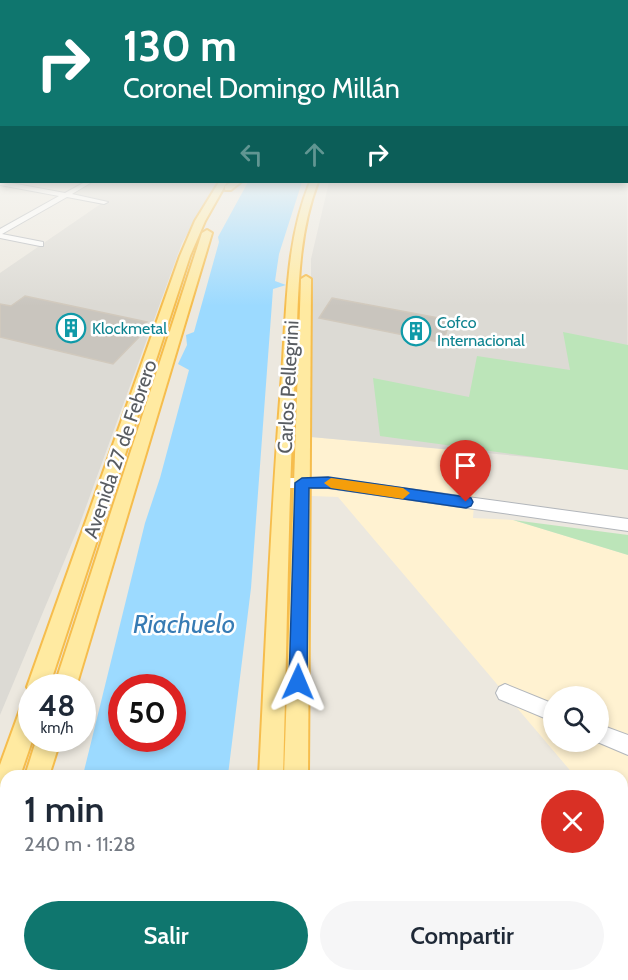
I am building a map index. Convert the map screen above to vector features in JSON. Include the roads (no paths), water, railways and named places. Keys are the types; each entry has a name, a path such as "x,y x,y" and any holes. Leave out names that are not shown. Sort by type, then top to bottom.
{"main road":[{"name":"Avenida 27 de Febrero","path":"43,674 172,317 185,256 200,221 205,215"},
{"name":"Carlos Pellegrini","path":"271,770 283,483 297,249 304,215"},
{"name":"Carlos Pellegrini","path":"296,770 308,248 313,215"},
{"name":"Avenida 27 de Febrero","path":"68,674 171,341 172,317"},
{"path":"10,770 18,747"},
{"path":"39,770 45,752"}],"street":[{"path":"0,234 33,215"},
{"path":"0,234 40,244"},
{"path":"283,483 328,483 628,525"},
{"path":"505,693 543,709"},
{"path":"609,737 628,745"}],"water":[{"name":"Riachuelo","path":"230,215 292,215 279,254 275,281 286,285 273,289 251,588 229,770 84,770 89,752 96,752 96,722 145,523 160,478 189,370 178,364 187,345 186,335 194,332 219,242 218,237"}],"place":[{"name":"Klockmetal","path":"71,328"},
{"name":"Cofco Internacional","path":"416,331"}]}
